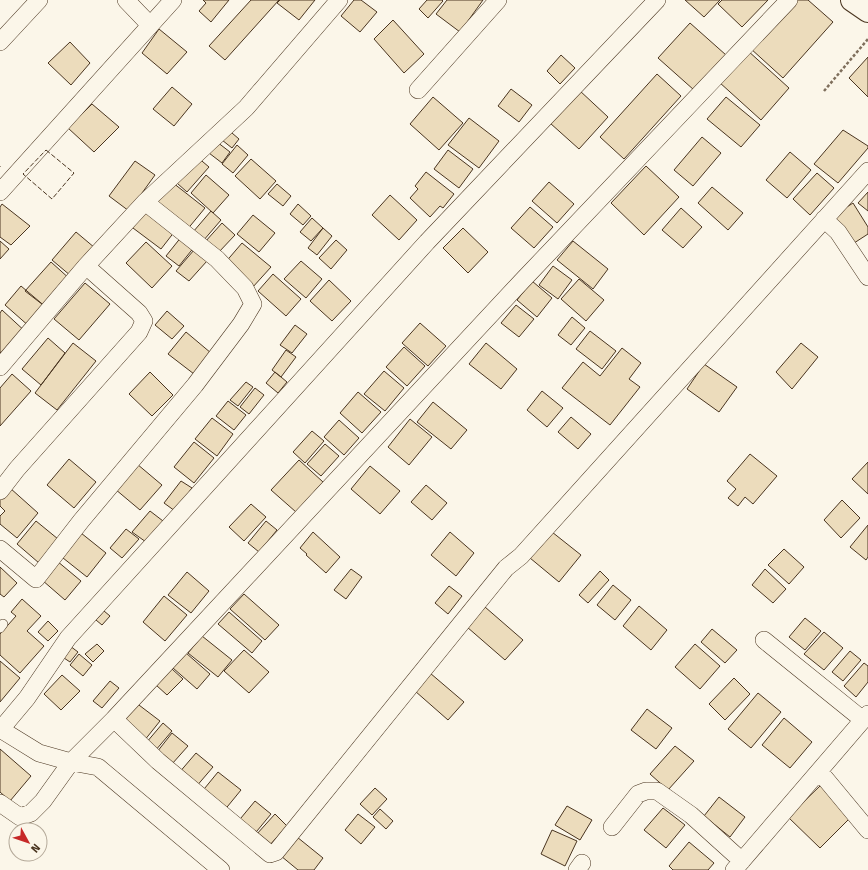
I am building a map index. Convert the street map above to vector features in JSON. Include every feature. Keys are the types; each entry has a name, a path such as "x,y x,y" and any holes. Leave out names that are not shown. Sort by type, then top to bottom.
{"street":[{"path":"0,42 39,0"},
{"path":"126,0 149,24"},
{"path":"0,192 149,24 173,0"},
{"path":"0,368 86,266 145,202 246,108 339,0"},
{"path":"418,90 498,0"},
{"path":"220,870 98,767 71,762 39,753 0,729 27,698 68,638 427,242 657,0"},
{"path":"0,803 20,817 31,813 43,801 71,762 114,719 521,282 789,0"},
{"path":"852,0 868,11"},
{"path":"114,719 158,761 207,803 270,854 276,852 506,568 521,556 868,171"},
{"path":"0,549 36,579 81,521 195,385 241,324 253,304 245,288 217,259 145,202"},
{"path":"824,219 838,232 868,276"},
{"path":"0,491 17,469 139,332 144,321 139,313 86,266"},
{"path":"612,827 638,794 646,791 657,791 691,815 738,865 865,717 764,640"},
{"path":"819,771 868,830"}],"path":[{"path":"824,91 868,39"}],"building":[{"path":"203,0 229,0 211,22 199,11 206,3"},
{"path":"251,0 279,0 225,60 209,46"},
{"path":"280,0 315,0 299,20 277,3"},
{"path":"354,0 361,0 377,12 360,32 341,16"},
{"path":"427,0 443,1 428,18 419,9"},
{"path":"447,0 483,0 460,32 436,14"},
{"path":"685,0 720,0 704,17"},
{"path":"722,0 768,0 742,27 718,4"},
{"path":"794,0 808,0 833,22 783,78 750,48"},
{"path":"393,20 424,54 404,73 374,39"},
{"path":"690,23 726,55 694,90 658,58"},
{"path":"159,29 187,52 167,74 142,53"},
{"path":"70,42 90,63 71,85 48,63"},
{"path":"747,50 789,88 761,120 719,82"},
{"path":"561,55 575,68 560,84 547,71"},
{"path":"868,57 868,97 849,78"},
{"path":"657,74 681,96 624,159 600,137"},
{"path":"172,87 192,104 174,126 153,109"},
{"path":"511,89 532,105 519,122 498,106"},
{"path":"579,90 608,117 579,149 550,123"},
{"path":"433,97 463,123 439,150 410,124"},
{"path":"726,97 760,125 741,147 707,119"},
{"path":"92,104 119,127 94,152 68,128"},
{"path":"469,118 499,141 479,168 448,145"},
{"path":"225,127 239,139 232,148 217,136"},
{"path":"843,130 868,146 868,148 838,183 814,164"},
{"path":"702,137 721,153 693,186 674,170"},
{"path":"217,142 230,152 222,163 209,153"},
{"path":"237,145 248,155 233,173 222,164"},
{"path":"448,150 473,169 459,188 434,169"},
{"path":"190,151 209,167 187,192 168,175"},
{"path":"790,152 811,170 787,198 766,180"},
{"path":"251,159 276,181 260,199 235,176"},
{"path":"135,161 155,175 129,211 109,196"},
{"path":"646,166 679,197 644,235 611,203"},
{"path":"426,172 454,194 443,208 440,206 430,217 410,198 418,189 415,186"},
{"path":"817,173 834,188 810,215 793,199"},
{"path":"206,175 229,195 213,213 191,193"},
{"path":"168,179 205,208 186,231 150,202"},
{"path":"549,182 574,204 557,223 532,201"},
{"path":"277,184 291,196 283,206 268,194"},
{"path":"712,187 743,213 728,230 698,203"},
{"path":"868,192 868,211 858,203"},
{"path":"390,195 417,220 399,240 372,215"},
{"path":"853,203 868,227 868,234 851,245 833,216"},
{"path":"2,204 30,226 11,245 0,237 0,207"},
{"path":"298,204 311,216 303,225 290,214"},
{"path":"143,206 175,231 161,249 129,225"},
{"path":"530,207 553,227 534,248 511,228"},
{"path":"681,208 702,227 683,248 662,230"},
{"path":"211,211 221,220 203,241 193,232"},
{"path":"253,215 275,233 259,252 237,234"},
{"path":"312,218 323,228 311,241 300,232"},
{"path":"222,223 235,235 218,253 205,242"},
{"path":"323,228 332,236 317,255 308,248"},
{"path":"463,228 488,252 468,273 443,248"},
{"path":"76,232 95,248 71,276 52,260"},
{"path":"182,236 195,246 179,266 166,256"},
{"path":"336,240 347,250 331,269 319,258"},
{"path":"0,241 9,249 0,259"},
{"path":"573,241 608,269 593,289 557,260"},
{"path":"146,242 172,266 152,288 126,263"},
{"path":"242,243 271,267 252,288 224,264"},
{"path":"194,250 207,261 189,281 176,271"},
{"path":"301,261 322,279 306,298 284,279"},
{"path":"51,262 71,280 47,308 25,291"},
{"path":"553,266 572,280 558,299 539,285"},
{"path":"273,274 301,299 286,316 258,291"},
{"path":"579,279 604,300 586,321 561,299"},
{"path":"329,280 351,301 332,321 310,301"},
{"path":"532,281 552,298 537,317 517,300"},
{"path":"85,283 110,304 79,340 54,319"},
{"path":"21,286 47,308 30,327 5,305"},
{"path":"516,305 534,319 519,337 501,323"},
{"path":"2,310 28,334 6,357 0,352 0,313"},
{"path":"167,311 184,326 172,339 155,325"},
{"path":"572,317 585,328 571,345 558,335"},
{"path":"420,323 446,346 428,366 402,343"},
{"path":"295,325 307,334 292,353 280,345"},
{"path":"590,331 616,351 602,369 576,349"},
{"path":"186,332 211,353 194,374 168,354"},
{"path":"48,338 65,353 41,385 22,369"},
{"path":"73,343 96,361 57,410 35,393"},
{"path":"486,343 517,369 501,389 469,364"},
{"path":"801,343 818,357 792,389 776,372"},
{"path":"404,347 425,366 407,386 386,367"},
{"path":"622,348 641,363 629,379 640,387 610,425 562,388 583,362 600,376"},
{"path":"286,350 296,357 281,377 272,370"},
{"path":"704,364 737,387 719,412 687,389"},
{"path":"384,371 404,388 385,411 364,394"},
{"path":"150,372 173,395 152,416 129,394"},
{"path":"275,372 287,382 278,393 266,383"},
{"path":"12,374 31,391 0,426 0,388"},
{"path":"246,382 253,387 238,406 230,400"},
{"path":"255,388 264,395 249,414 240,407"},
{"path":"542,391 563,408 547,427 527,410"},
{"path":"358,392 381,412 362,433 340,413"},
{"path":"228,401 246,415 234,430 216,416"},
{"path":"433,402 467,430 451,449 417,422"},
{"path":"571,417 591,434 578,449 558,432"},
{"path":"212,418 233,434 217,456 195,439"},
{"path":"410,419 432,437 409,465 388,447"},
{"path":"339,420 359,438 344,455 324,437"},
{"path":"312,431 324,441 305,463 293,452"},
{"path":"194,442 214,458 194,483 174,467"},
{"path":"325,444 339,456 321,476 307,464"},
{"path":"750,454 777,476 753,504 745,497 738,506 728,498 736,489 727,481"},
{"path":"69,459 96,482 74,508 47,485"},
{"path":"299,460 323,482 296,512 271,490"},
{"path":"868,462 868,494 852,479"},
{"path":"137,464 162,485 140,510 115,489"},
{"path":"370,466 400,491 380,514 351,489"},
{"path":"181,481 192,488 175,511 164,503"},
{"path":"426,485 447,503 432,520 411,502"},
{"path":"10,488 38,513 17,538 0,524 0,516 5,511 0,506 0,500"},
{"path":"842,500 860,518 841,538 824,520"},
{"path":"251,504 266,517 244,541 229,527"},
{"path":"150,511 163,521 146,542 132,532"},
{"path":"36,521 58,539 39,563 17,544"},
{"path":"266,521 277,530 259,552 248,543"},
{"path":"868,525 868,557 866,560 850,547"},
{"path":"126,529 139,539 122,558 110,548"},
{"path":"313,532 340,557 326,573 300,548"},
{"path":"450,532 474,553 456,576 431,555"},
{"path":"552,532 581,555 559,582 530,558"},
{"path":"81,533 106,553 87,577 58,554"},
{"path":"784,549 804,567 789,584 768,565"},
{"path":"57,561 81,581 65,600 42,580"},
{"path":"0,567 17,583 4,597 0,594"},
{"path":"351,569 362,577 346,599 334,590"},
{"path":"765,569 786,589 773,603 752,585"},
{"path":"600,571 609,580 588,603 579,595"},
{"path":"187,572 209,591 191,613 168,595"},
{"path":"613,585 631,600 615,620 597,605"},
{"path":"449,586 462,596 448,614 435,603"},
{"path":"244,594 279,625 265,640 230,609"},
{"path":"164,596 187,615 165,641 143,622"},
{"path":"22,599 41,616 27,631 44,646 20,673 0,655 0,634 16,616 11,612"},
{"path":"639,606 667,630 651,650 623,626"},
{"path":"485,607 523,640 505,660 467,627"},
{"path":"104,611 110,616 102,625 96,620"},
{"path":"229,612 262,641 252,653 218,624"},
{"path":"805,618 821,631 805,650 789,637"},
{"path":"48,621 58,631 48,641 38,632"},
{"path":"712,629 737,650 725,663 701,642"},
{"path":"824,632 843,648 824,670 804,654"},
{"path":"202,636 232,660 218,677 188,653"},
{"path":"66,643 78,652 70,662 58,654"},
{"path":"97,644 104,651 93,662 85,654"},
{"path":"695,644 720,666 700,689 675,667"},
{"path":"244,650 269,672 249,693 224,671"},
{"path":"850,651 861,660 843,681 832,672"},
{"path":"186,653 210,674 197,689 173,668"},
{"path":"79,654 92,665 83,676 70,665"},
{"path":"0,661 20,678 0,702"},
{"path":"864,663 868,666 868,682 856,697 844,686"},
{"path":"172,669 183,679 167,695 156,685"},
{"path":"430,673 464,702 448,720 415,691"},
{"path":"62,675 80,691 61,710 44,694"},
{"path":"734,678 750,694 725,720 709,704"},
{"path":"110,681 119,688 102,708 93,701"},
{"path":"758,693 781,712 751,748 728,729"},
{"path":"135,702 160,721 144,741 119,721"},
{"path":"647,709 672,728 656,749 631,730"},
{"path":"784,718 812,742 790,768 762,745"},
{"path":"163,723 172,731 155,751 146,743"},
{"path":"172,733 188,746 172,764 157,752"},
{"path":"675,746 694,761 668,790 650,774"},
{"path":"0,749 31,776 10,801 0,792"},
{"path":"196,753 213,767 195,788 178,774"},
{"path":"218,772 241,790 223,812 200,794"},
{"path":"821,785 852,816 820,848 788,817"},
{"path":"375,788 387,799 372,815 360,804"},
{"path":"719,797 745,817 730,837 704,816"},
{"path":"255,801 271,814 252,837 236,824"},
{"path":"567,806 592,820 580,840 555,825"},
{"path":"663,808 685,825 666,848 644,830"},
{"path":"380,809 393,821 386,829 373,817"},
{"path":"275,814 287,826 268,847 256,835"},
{"path":"358,814 375,827 361,844 345,830"},
{"path":"552,830 577,841 565,866 541,854"},
{"path":"297,837 323,858 314,870 298,870 281,856"},
{"path":"689,842 714,863 708,870 673,870 669,866"}],"fence":[{"path":"46,150 74,173 52,199 23,174 46,150"}]}
